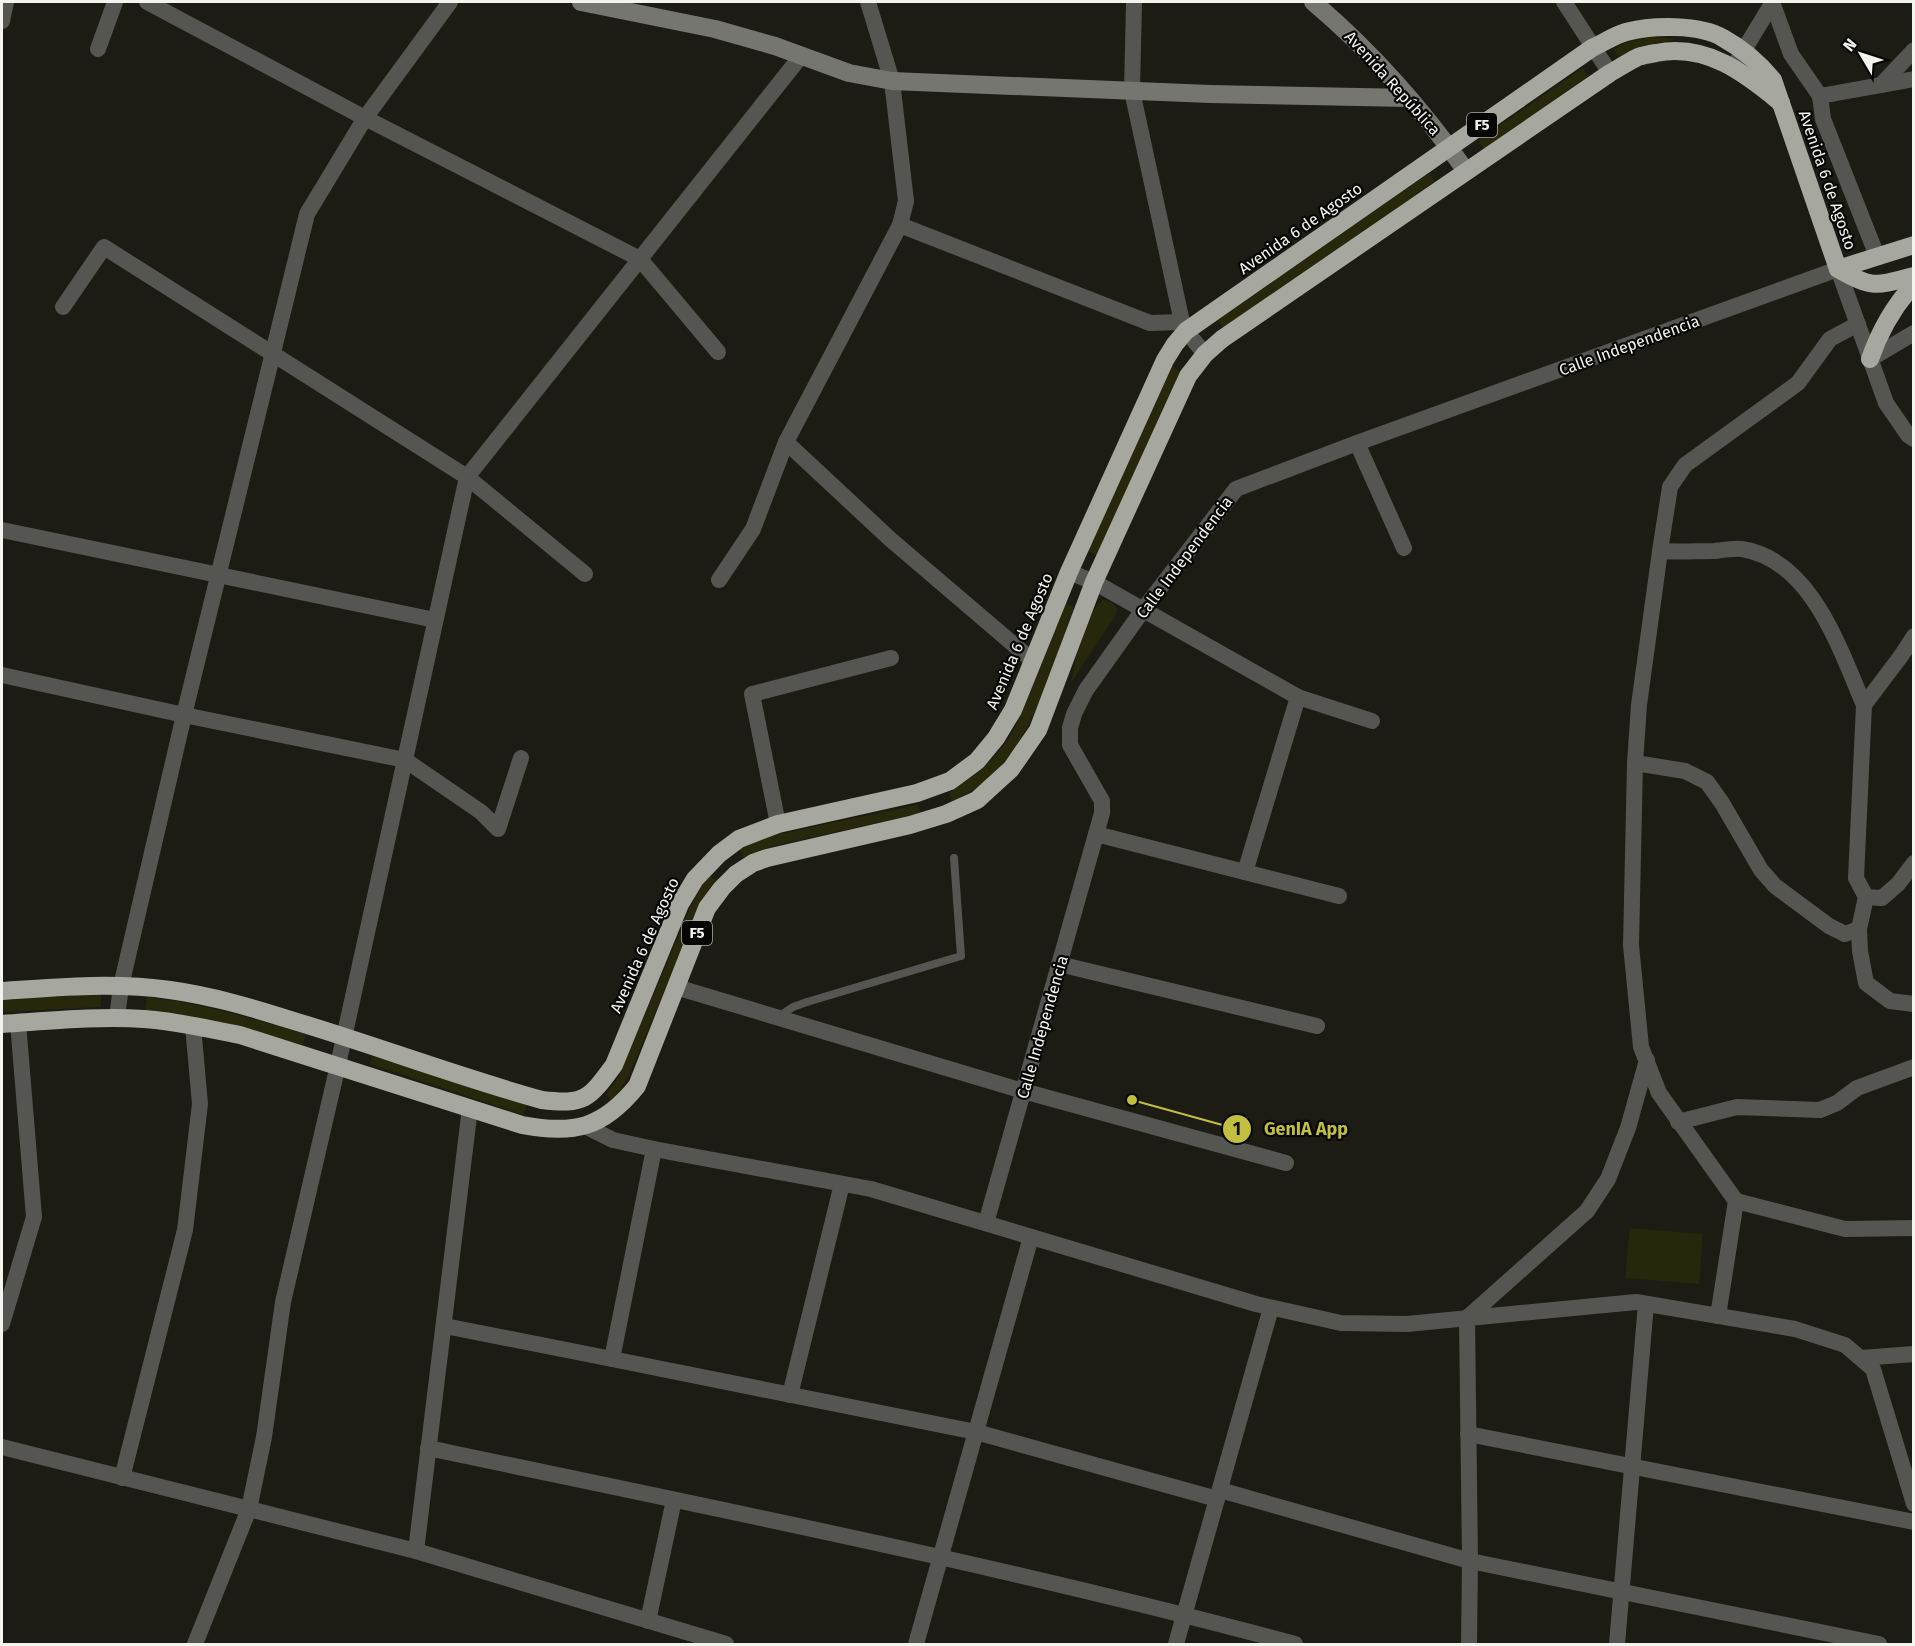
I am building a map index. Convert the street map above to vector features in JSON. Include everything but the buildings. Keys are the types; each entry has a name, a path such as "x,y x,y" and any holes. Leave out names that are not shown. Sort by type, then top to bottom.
{"highway":[{"name":"Avenida 6 de Agosto","path":"2,991 53,987 121,986 169,989 226,1000 538,1099 566,1103 585,1099 614,1065 680,904 694,879 718,854 739,839 778,824 917,793 950,781 977,761 996,738 1013,710 1069,572 1165,360 1184,327 1449,148 1592,48 1625,32 1656,27 1685,28 1721,36 1755,60 1773,80 1838,269 1859,282 1877,285 1914,276"},
{"name":"Avenida 6 de Agosto","path":"10,1023 117,1018 147,1019 193,1026 240,1035 530,1126 567,1129 585,1126 606,1117 622,1104 637,1086 707,908 736,874 767,858 938,817 977,800 1011,769 1038,730 1094,582 1188,376 1205,354 1222,339 1466,171 1639,57 1666,51 1692,51 1723,61 1750,78 1781,103"},
{"name":"Avenida 6 de Agosto","path":"1838,269 1914,245"},
{"path":"1870,359 1877,337 1891,312 1914,285"},
{"path":"930,788 938,817"},
{"path":"718,854 736,874"},
{"path":"585,1126 592,1092"},
{"path":"530,1126 538,1099"}],"street":[{"path":"2,21 6,2"},
{"path":"99,49 116,2"},
{"path":"147,2 640,260 718,352"},
{"path":"117,1018 121,986 184,715 307,214 365,118 450,2"},
{"path":"580,2 715,29 849,73 892,81 1132,91 1409,98"},
{"path":"718,580 753,529 786,442 900,225 906,201 892,81 868,2"},
{"path":"1134,2 1132,91 1184,327 1205,354"},
{"name":"Avenida República","path":"1313,2 1351,34 1409,98 1466,171"},
{"path":"1564,2 1610,74"},
{"path":"1733,68 1773,2"},
{"path":"1773,2 1791,54 1820,96 1823,119 1877,256"},
{"path":"1881,85 1914,50"},
{"path":"195,1644 249,1509 264,1437 283,1302 345,1036 467,477 801,56"},
{"path":"1820,96 1914,79"},
{"path":"900,225 1150,323 1184,327"},
{"path":"63,307 104,247 467,477 585,574"},
{"path":"1838,269 1886,403 1908,435 1914,438"},
{"name":"Calle Independencia","path":"986,1223 1102,813 1102,801 1070,745 1074,714 1086,690 1143,610 1236,489 1838,269"},
{"path":"1858,324 1830,339 1798,383 1686,465 1670,487 1639,705 1635,763 1631,945 1641,1047 1659,1093 1736,1201 1845,1229 1914,1228"},
{"path":"1870,359 1914,333"},
{"path":"786,442 890,539 1033,661"},
{"path":"1357,443 1404,548"},
{"path":"2,530 435,620"},
{"path":"1660,551 1742,549 1771,559 1795,576 1828,621 1864,705 1856,878 1866,897 1859,930 1866,983 1890,1001 1914,1004"},
{"path":"1069,572 1094,582 1298,697 1372,721"},
{"path":"1864,705 1914,636"},
{"path":"778,824 752,694 891,658"},
{"path":"2,675 405,760 481,812 498,829 521,758"},
{"path":"1245,872 1298,697"},
{"path":"1635,763 1685,771 1707,782 1722,803 1761,870 1775,886 1829,926 1845,934 1859,930"},
{"path":"1096,834 1339,896"},
{"path":"1866,897 1882,898 1898,884 1914,863"},
{"path":"1059,964 1317,1026"},
{"path":"676,987 1023,1091 1286,1163"},
{"path":"2,1324 9,1275 34,1217 10,1023"},
{"path":"122,1478 185,1230 200,1104 193,1026"},
{"path":"1469,1644 1467,1318 1587,1211 1608,1179 1628,1128 1647,1060"},
{"path":"1678,1122 1737,1107 1820,1110 1837,1103 1857,1088 1914,1067"},
{"path":"416,1551 470,1108"},
{"path":"585,1126 613,1140 871,1189 1271,1308 1341,1323 1407,1324 1636,1302 1795,1329 1845,1345 1873,1369 1914,1504"},
{"path":"612,1359 654,1149"},
{"path":"790,1395 842,1184"},
{"path":"1718,1316 1736,1201"},
{"path":"916,1644 1030,1237"},
{"path":"1617,1644 1646,1304"},
{"path":"1176,1644 1271,1308"},
{"path":"445,1326 976,1432 1470,1561 1854,1642 1879,1644"},
{"path":"1861,1358 1914,1354"},
{"path":"1468,1434 1914,1522"},
{"path":"2,1448 416,1551 726,1644"},
{"path":"428,1448 941,1557 1185,1614 1296,1644"},
{"path":"648,1621 674,1500"}],"lane":[{"path":"778,1017 800,1004 961,956 954,858"}],"shaded area":[{"path":"1653,37 1678,39 1644,46 1618,57 1614,49 1627,42"},
{"path":"1583,68 1589,76 1484,149 1478,140"},
{"path":"1429,173 1435,182 1225,330 1218,320"},
{"path":"1171,366 1180,371 1097,555 1087,551"},
{"path":"1103,600 1111,602 1117,608 1116,615 1071,683 1086,626 1091,615"},
{"path":"1066,604 1074,607 1051,673 1022,737 994,774 969,793 952,802 949,793 984,767 1006,743 1017,724"},
{"path":"917,805 921,813 773,846 744,858 739,849 770,836"},
{"path":"709,876 717,881 701,902 629,1076 612,1102 606,1095 619,1076 696,894"},
{"path":"101,995 101,1007 2,1012 2,1000"},
{"path":"147,997 208,1007 306,1034 303,1045 238,1026 145,1010"},
{"path":"373,1053 527,1104 524,1115 370,1064"},
{"path":"1630,1228 1703,1234 1699,1284 1625,1278"}],"place":[{"name":"GenIA App","path":"1132,1100"}]}
